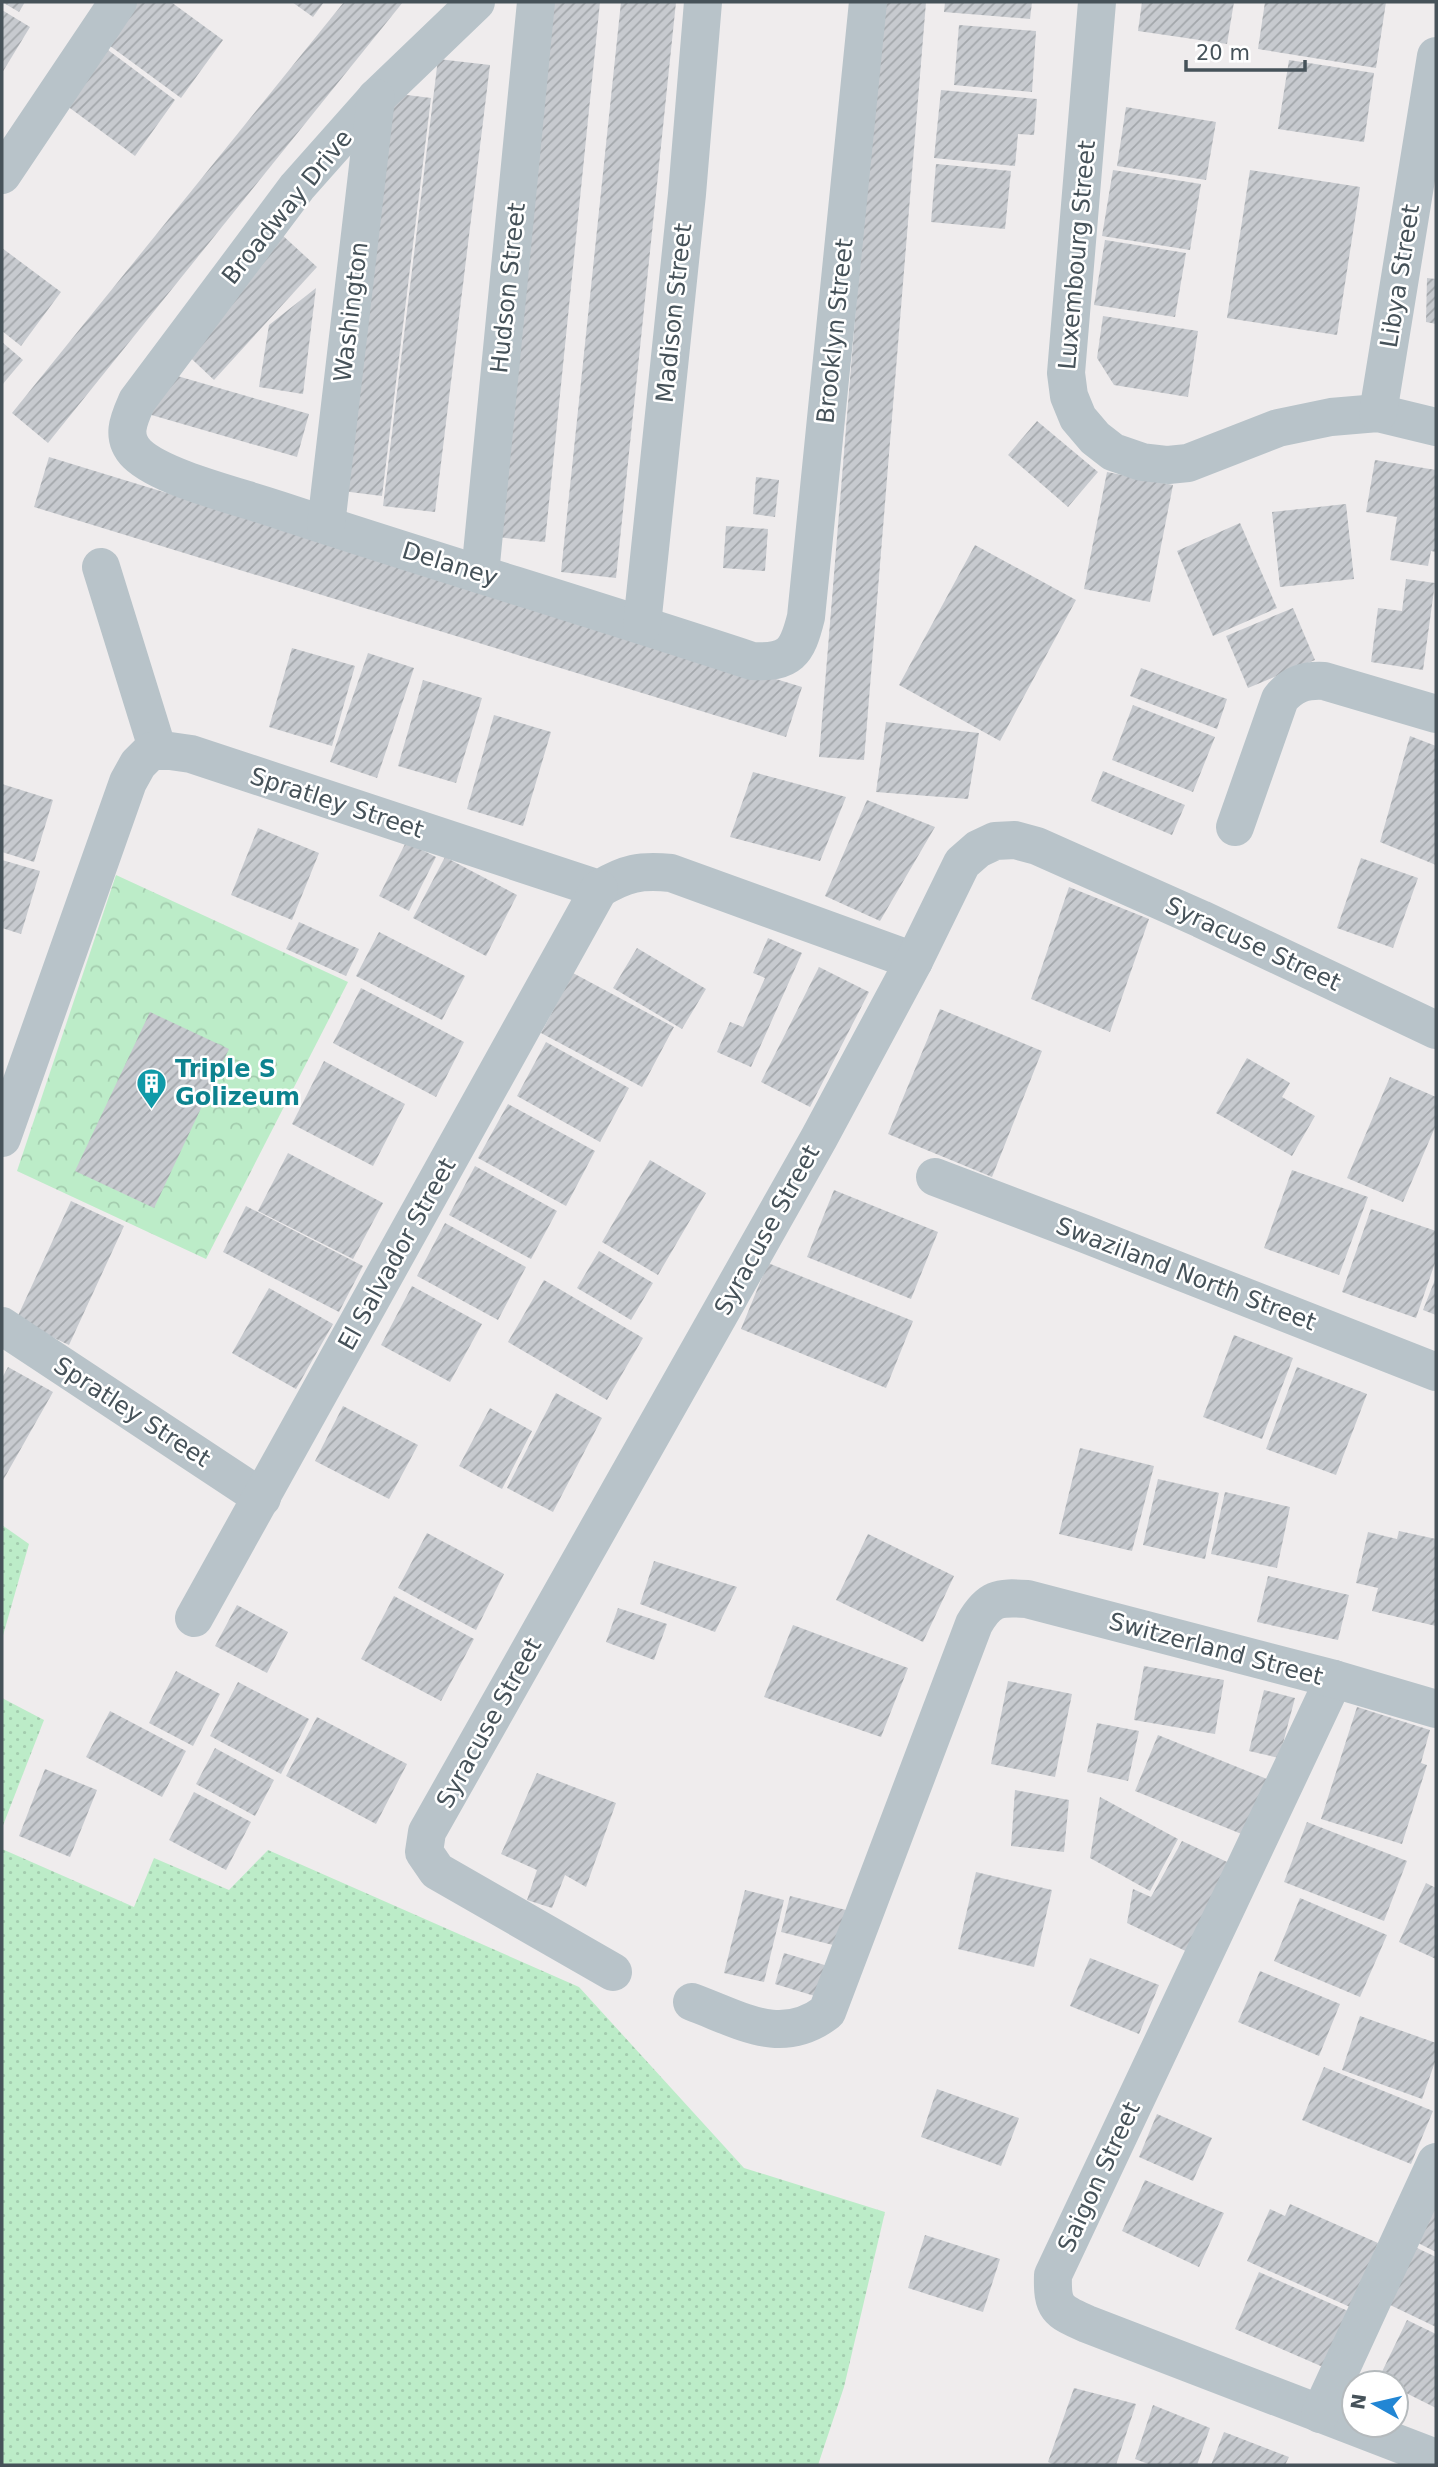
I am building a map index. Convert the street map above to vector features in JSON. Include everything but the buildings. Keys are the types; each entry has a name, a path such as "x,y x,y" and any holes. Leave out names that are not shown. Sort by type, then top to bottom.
{"street":[{"path":"2,175 118,2"},
{"name":"Broadway Drive","path":"126,433 133,410 145,390 297,187 376,98 476,2"},
{"name":"Hudson Street","path":"480,574 536,2"},
{"name":"Madison Street","path":"642,625 687,194 703,2"},
{"name":"Brooklyn Street","path":"790,656 801,639 806,617 868,2"},
{"name":"Luxembourg Street","path":"1097,2 1066,373 1069,396 1078,418 1095,438 1113,452 1142,462 1168,465 1188,463 1278,428 1304,421 1378,413 1436,427"},
{"name":"Libya Street","path":"1378,413 1436,56"},
{"name":"Washington","path":"326,525 376,98"},
{"name":"Delaney","path":"126,433 131,446 156,468 752,661 774,662 790,656"},
{"path":"2,1138 128,782 138,764 151,751 158,751 101,567"},
{"path":"1235,827 1280,699 1287,690 1310,680 1324,681 1436,714"},
{"name":"Spratley Street","path":"158,751 191,754 599,889"},
{"name":"Syracuse Street","path":"612,1972 437,1871 424,1852 428,1832 819,1138 914,961 962,863 978,849 995,841 1015,840 1037,846 1201,919 1436,1030"},
{"path":"599,889 619,877 645,870 671,873 914,961"},
{"name":"El Salvador Street","path":"194,1618 599,889"},
{"name":"Swaziland North Street","path":"935,1177 1436,1372"},
{"name":"Spratley Street","path":"2,1326 262,1498"},
{"name":"Switzerland Street","path":"692,2002 767,2029 800,2028 811,2024 827,2012 974,1623 982,1609 994,1600 1027,1599 1334,1679 1436,1709"},
{"name":"Saigon Street","path":"1334,1679 1053,2274 1053,2291 1056,2306 1070,2317 1436,2458"},
{"path":"1320,2414 1436,2162"}],"green space":[{"path":"116,875 348,982 206,1259 17,1171"},
{"path":"2,1525 29,1544 2,1639"},
{"path":"2,1698 44,1720 2,1828"},
{"path":"2,1849 134,1907 154,1858 229,1890 268,1850 579,1987 744,2168 885,2212 844,2387 818,2465 2,2465"}],"place":[{"name":"Triple S Golizeum","path":"152,1110"}]}
